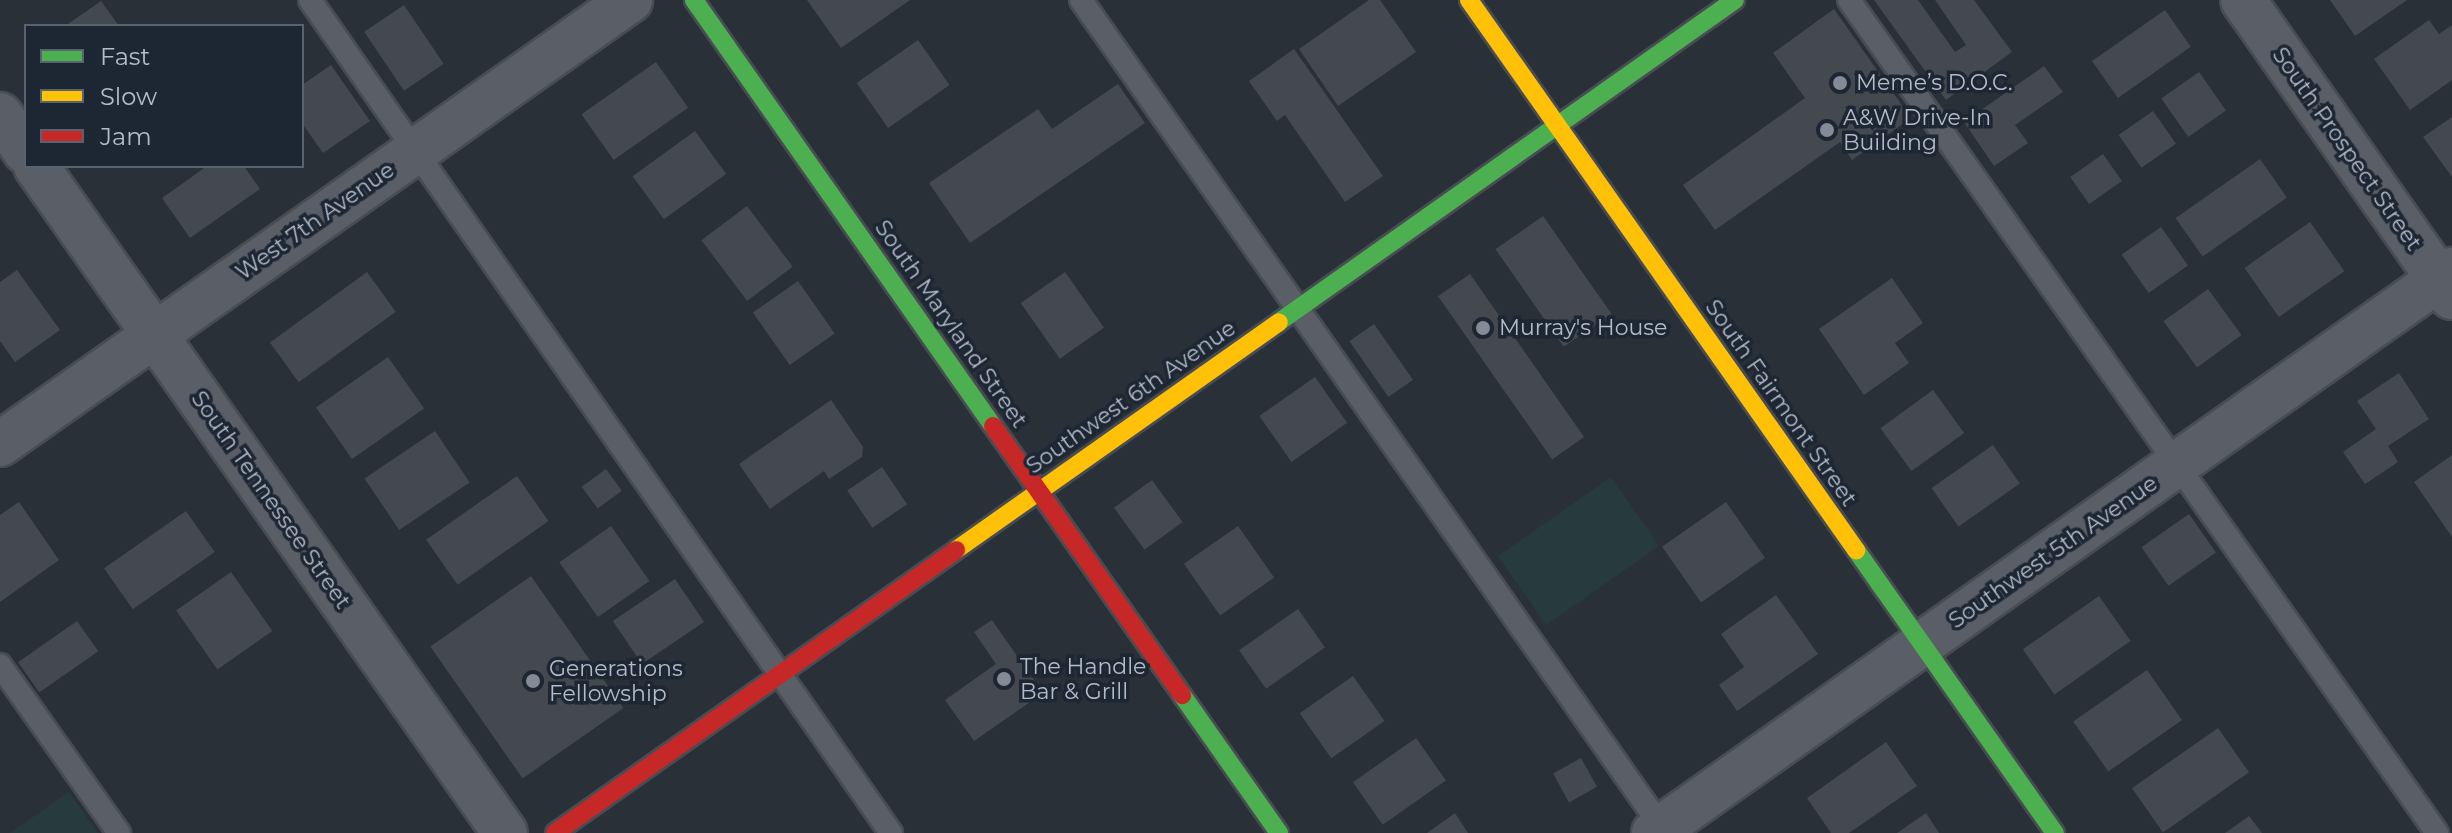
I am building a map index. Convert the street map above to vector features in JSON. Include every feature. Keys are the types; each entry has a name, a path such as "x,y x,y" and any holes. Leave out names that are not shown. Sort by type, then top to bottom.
{"street":[{"name":"West 7th Avenue","path":"0,444 630,0"},
{"name":"South Maryland Street","path":"694,0 1279,833"},
{"name":"Southwest 6th Avenue","path":"555,833 1735,0"},
{"name":"South Prospect Street","path":"2243,0 2448,282"},
{"name":"South Fairmont Street","path":"1480,4 1557,124 2055,833"},
{"path":"0,115 24,149"},
{"name":"South Tennessee Street","path":"37,168 505,833"},
{"name":"Southwest 5th Avenue","path":"1660,831 2177,464 2448,282"}],"lane":[{"path":"310,0 891,833"},
{"path":"1081,0 1660,831"},
{"path":"1849,0 2437,833"},
{"path":"0,665 119,833"}],"green space":[{"path":"1611,477 1659,546 1546,625 1498,556"},
{"path":"69,792 98,833 10,833"}],"building":[{"path":"807,0 910,0 841,48"},
{"path":"1369,0 1380,0 1416,52 1338,106 1299,49"},
{"path":"1874,0 1918,0 1955,52 1966,45 1935,0 1974,0 2012,52 1946,100"},
{"path":"2330,0 2407,0 2355,36"},
{"path":"101,1 118,24 68,24"},
{"path":"404,5 444,64 404,91 364,32"},
{"name":"A&W Drive-In Building","path":"1834,9 1911,118 1852,160 1840,142 1715,230 1683,185 1805,98 1773,53"},
{"path":"2165,10 2191,47 2118,98 2092,61"},
{"path":"2429,20 2439,34 2452,25 2452,80 2410,110 2374,59"},
{"path":"918,40 950,85 888,128 857,83"},
{"path":"1294,49 1383,176 1345,202 1285,115 1277,121 1249,81"},
{"path":"656,62 688,108 614,160 581,114"},
{"path":"331,65 370,121 323,153 304,126 304,84"},
{"path":"2044,66 2063,92 2015,125 2028,143 1994,166 1964,122"},
{"path":"2199,72 2226,111 2188,137 2161,98"},
{"path":"1118,84 1145,123 970,243 929,183 1038,109 1052,129"},
{"path":"2153,111 2176,144 2142,168 2119,135"},
{"path":"2452,117 2452,177 2423,137"},
{"path":"695,131 726,174 664,219 633,176"},
{"path":"2103,154 2122,181 2089,204 2070,177"},
{"path":"2260,159 2287,198 2203,257 2176,218"},
{"path":"204,168 245,168 260,189 190,238 162,198"},
{"path":"747,206 793,267 747,301 701,240"},
{"path":"1543,216 1611,313 1564,347 1495,249"},
{"path":"2310,222 2344,271 2279,317 2244,268"},
{"path":"2161,227 2188,266 2149,293 2122,255"},
{"path":"17,270 60,330 15,362 0,341 0,282"},
{"path":"367,272 396,312 299,382 270,343"},
{"path":"1065,272 1104,328 1060,359 1021,303"},
{"path":"1470,274 1584,437 1552,459 1438,296"},
{"path":"1892,278 1923,323 1895,343 1909,363 1864,395 1819,329"},
{"path":"798,281 835,333 790,365 753,313"},
{"path":"2208,289 2242,335 2197,367 2164,321"},
{"path":"1374,324 1413,380 1388,397 1349,341"},
{"path":"388,357 424,409 352,459 316,407"},
{"path":"2399,373 2429,419 2388,446 2398,462 2365,484 2343,452 2376,429 2357,401"},
{"path":"1315,377 1347,423 1291,462 1259,416"},
{"path":"1933,390 1964,433 1912,471 1880,428"},
{"path":"831,400 863,447 862,457 829,479 824,471 770,509 739,464"},
{"path":"435,431 470,482 399,530 365,479"},
{"path":"1993,445 2020,484 1959,527 1932,488"},
{"path":"2452,455 2452,537 2414,482"},
{"path":"882,467 907,504 872,528 847,490"},
{"path":"606,469 622,491 598,508 582,487"},
{"path":"517,476 549,521 458,585 426,540"},
{"path":"1152,480 1183,522 1145,550 1114,508"},
{"path":"19,502 59,560 0,602 0,515"},
{"path":"1726,502 1765,558 1701,602 1662,547"},
{"path":"186,511 215,552 133,609 104,568"},
{"path":"2189,514 2216,553 2168,586 2141,547"},
{"path":"611,526 649,581 598,617 559,562"},
{"path":"1238,526 1274,578 1220,615 1184,564"},
{"path":"231,572 272,631 217,669 176,610"},
{"path":"531,576 623,708 523,778 430,647"},
{"path":"675,579 704,622 642,664 613,621"},
{"path":"1776,595 1818,654 1737,711 1719,685 1744,667 1721,634"},
{"path":"2099,596 2131,641 2054,694 2023,649"},
{"path":"1298,609 1325,648 1266,689 1239,650"},
{"name":"The Handle Bar & Grill","path":"992,620 1043,693 974,741 945,700 996,664 974,632"},
{"path":"77,621 98,651 39,693 18,662"},
{"path":"2147,670 2182,720 2108,772 2073,722"},
{"path":"1353,676 1385,721 1331,758 1300,713"},
{"path":"2218,728 2249,772 2163,832 2132,788"},
{"path":"1416,738 1446,781 1383,825 1353,782"},
{"path":"1886,742 1917,786 1849,833 1831,833 1807,798"},
{"path":"1581,758 1597,787 1569,802 1553,774"},
{"path":"1455,813 1468,833 1427,833"},
{"path":"1926,813 1939,833 1897,833"},
{"path":"2249,816 2262,833 2225,833"}],"traffic: fast":[{"path":"694,0 993,426"},
{"path":"1279,322 1735,0"},
{"path":"1856,550 2055,833"},
{"path":"1182,695 1279,833"}],"traffic: slow":[{"path":"1469,0 1856,550"},
{"path":"956,550 1279,322"}],"traffic: jam":[{"path":"993,426 1182,695"},
{"path":"555,833 956,550"}],"place":[{"name":"Meme’s D.O.C.","path":"1840,83"},
{"name":"A&W Drive-In Building","path":"1827,130"},
{"name":"Murray's House","path":"1483,328"},
{"name":"The Handle Bar & Grill","path":"1004,679"},
{"name":"Generations Fellowship","path":"533,681"}]}
